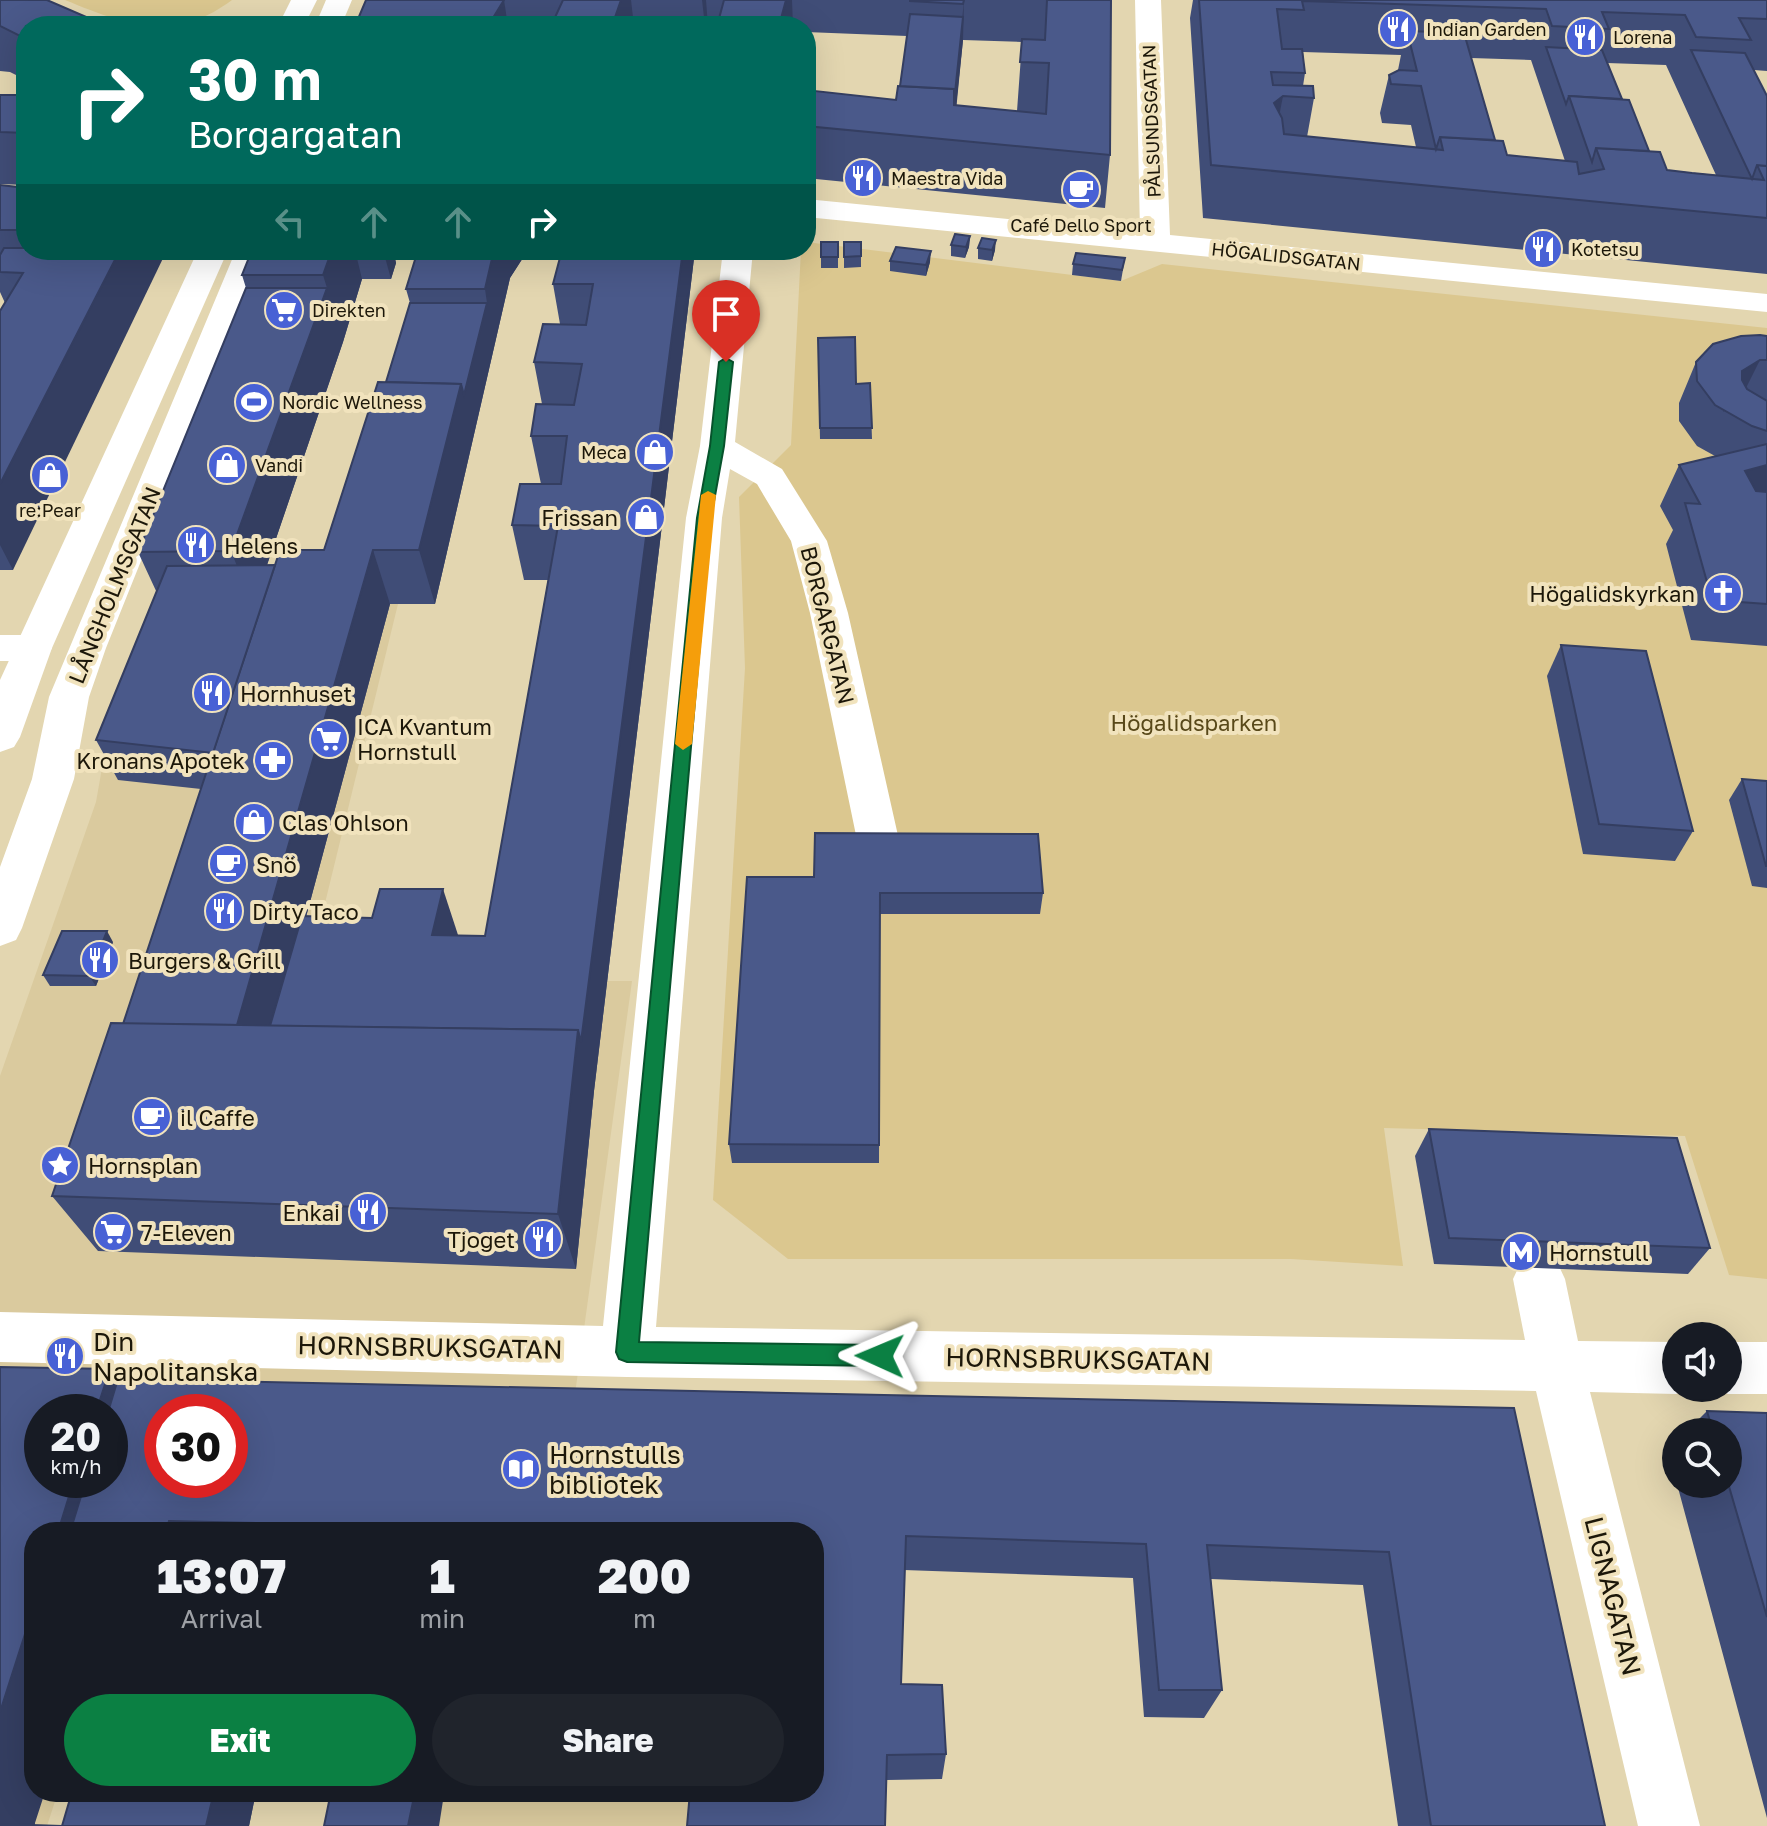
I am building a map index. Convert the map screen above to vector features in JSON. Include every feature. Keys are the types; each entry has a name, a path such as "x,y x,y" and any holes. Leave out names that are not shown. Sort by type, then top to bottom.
{"street":[{"name":"PÅLSUNDSGATAN","path":"1148,0 1155,242"},
{"name":"HÖGALIDSGATAN","path":"816,209 1767,303"},
{"name":"LÅNGHOLMSGATAN","path":"0,737 12,698 16,648 208,260"},
{"name":"LÅNGHOLMSGATAN","path":"0,928 53,779 69,697 87,648 247,260"},
{"path":"627,1352 702,534 717,446 737,260"},
{"name":"BORGARGATAN","path":"717,446 770,477 809,541 829,613 878,840"},
{"path":"16,648 87,648"},
{"name":"LIGNAGATAN","path":"1539,1279 1557,1366 1669,1826"},
{"name":"HORNSBRUKSGATAN","path":"0,1337 627,1352 1662,1368"},
{"path":"1742,1368 1767,1368"}],"shaded area":[{"path":"153,604 398,604 306,981 632,981 575,1394 836,1398 824,1683 824,1522 24,1522 24,1802 55,1802 47,1826 0,1826 0,1076 96,802 113,706"},
{"path":"355,1802 819,1802 818,1826 350,1826"}],"green space":[{"path":"65,0 232,0 205,16 106,16"},
{"name":"Högalidsparken","path":"816,243 1121,281 1162,264 1767,328 1767,1279 1729,1275 1685,1136 1384,1128 1403,1266 1291,1259 788,1259 713,1200 745,668 739,497 791,445 800,260 816,260"}],"building":[{"path":"0,0 47,0 84,16 16,16 16,34 0,26"},
{"path":"366,0 504,0 494,16 359,16"},
{"path":"563,0 621,0 615,16 556,16"},
{"path":"724,0 786,0 782,16 720,16"},
{"path":"910,0 964,0 963,4"},
{"path":"1047,0 1111,0 1110,155 816,127 816,91 896,100 898,86 954,89 954,105 1046,114 1049,63 1020,62 1022,39 1045,40"},
{"path":"1199,0 1767,0 1767,19 1739,18 1751,40 1696,37 1685,15 1602,12 1609,29 1552,26 1546,9 1302,1 1304,10 1277,9 1282,49 1302,49 1305,73 1271,72 1273,85 1313,86 1314,98 1283,96 1274,103 1282,118 1284,134 1443,150 1440,137 1503,141 1507,155 1577,162 1579,174 1604,169 1596,148 1660,152 1667,170 1692,173 1764,180 1757,165 1767,166 1767,218 1211,165"},
{"path":"910,14 963,17 954,102 954,89 900,86"},
{"path":"1407,31 1464,33 1495,140 1440,137 1436,149 1421,86 1391,84 1389,75 1399,70 1417,71"},
{"path":"1546,47 1602,50 1622,99 1569,96 1566,104"},
{"path":"1691,50 1745,53 1767,96 1767,166 1757,165 1752,179"},
{"path":"0,95 16,95 16,133 0,132"},
{"path":"1569,96 1629,100 1649,151 1596,148 1592,162"},
{"path":"0,185 16,187 16,230 0,230"},
{"path":"955,234 970,236 966,247 951,245"},
{"path":"982,238 996,240 992,250 978,248"},
{"path":"821,242 838,242 838,257 821,257"},
{"path":"844,242 861,242 861,256 844,257"},
{"path":"896,247 931,251 926,265 890,261"},
{"path":"4,248 16,248 16,260 115,260 0,484 0,311 23,273 0,272 0,255"},
{"path":"1076,253 1125,258 1122,270 1073,264"},
{"path":"248,260 328,260 323,275 242,275"},
{"path":"415,260 492,260 485,289 406,289"},
{"path":"559,260 682,260 581,1042 578,1030 270,1026 302,916 372,918 380,889 443,889 432,935 485,936 558,526 512,525 520,484 561,484 567,436 531,436 536,404 574,405 582,364 534,362 543,324 586,325 593,284 553,284"},
{"path":"246,288 327,288 231,551 138,552"},
{"path":"410,303 487,303 464,395 461,384 386,382"},
{"path":"1741,336 1767,336 1767,360 1760,360 1742,371 1742,380 1747,389 1767,401 1767,431 1715,405 1697,381 1696,362 1713,344"},
{"path":"855,337 856,384 870,383 872,428 820,428 818,338"},
{"path":"378,382 461,384 419,550 373,550 237,1025 123,1024 280,550 324,550"},
{"path":"1767,444 1767,465 1745,471 1756,491 1767,492 1767,604 1712,600 1685,503 1700,504 1679,465"},
{"path":"275,565 213,753 96,740 167,566"},
{"path":"1561,645 1646,651 1693,831 1599,824"},
{"path":"1742,779 1767,781 1767,866 1766,866"},
{"path":"815,833 1038,834 1043,893 880,893 879,1145 729,1144 747,877 814,877"},
{"path":"62,931 107,931 89,976 43,975"},
{"path":"111,1023 578,1030 558,1214 52,1196"},
{"path":"1429,1129 1677,1138 1710,1248 1449,1238"},
{"path":"0,1367 110,1369 102,1394 24,1394 24,1498 68,1498 61,1522 24,1522 24,1637 0,1712"},
{"path":"118,1379 1514,1408 1605,1826 1431,1826 1389,1552 1207,1545 1222,1690 1159,1690 1146,1544 906,1536 901,1684 942,1685 946,1754 887,1755 885,1826 687,1826 689,1802 824,1802 824,1522 73,1522 80,1498 128,1498 128,1394 113,1394"},
{"path":"1707,1411 1767,1413 1767,1617 1732,1498 1742,1498 1742,1418 1709,1418"},
{"path":"69,1802 212,1802 206,1826 62,1826"},
{"path":"329,1802 413,1802 408,1826 324,1826"},
{"path":"0,1824 62,1826 0,1826"}],"slow traffic":[{"path":"683,744 708,495"}],"place":[{"name":"Indian Garden","path":"1398,29"},
{"name":"Lorena","path":"1585,37"},
{"name":"Maestra Vida","path":"863,178"},
{"name":"Café Dello Sport","path":"1081,190"},
{"name":"Kotetsu","path":"1543,249"},
{"name":"Direkten","path":"284,310"},
{"name":"Nordic Wellness","path":"254,402"},
{"name":"Meca","path":"655,452"},
{"name":"Vandi","path":"227,465"},
{"name":"re:Pear","path":"50,475"},
{"name":"Frissan","path":"646,517"},
{"name":"Helens","path":"196,545"},
{"name":"Högalidskyrkan","path":"1723,593"},
{"name":"Hornhuset","path":"212,693"},
{"name":"ICA Kvantum Hornstull","path":"329,739"},
{"name":"Kronans Apotek","path":"273,760"},
{"name":"Clas Ohlson","path":"254,822"},
{"name":"Snö","path":"228,864"},
{"name":"Dirty Taco","path":"224,911"},
{"name":"Burgers & Grill","path":"100,960"},
{"name":"il Caffe","path":"152,1117"},
{"name":"Hornsplan","path":"60,1165"},
{"name":"Enkai","path":"368,1212"},
{"name":"7-Eleven","path":"113,1232"},
{"name":"Tjoget","path":"543,1239"},
{"name":"Hornstull","path":"1521,1252"},
{"name":"Din Napolitanska","path":"65,1356"},
{"name":"Hornstulls bibliotek","path":"521,1469"}],"route":[{"path":"726,362 717,446 704,518 627,1352 880,1356"}]}
